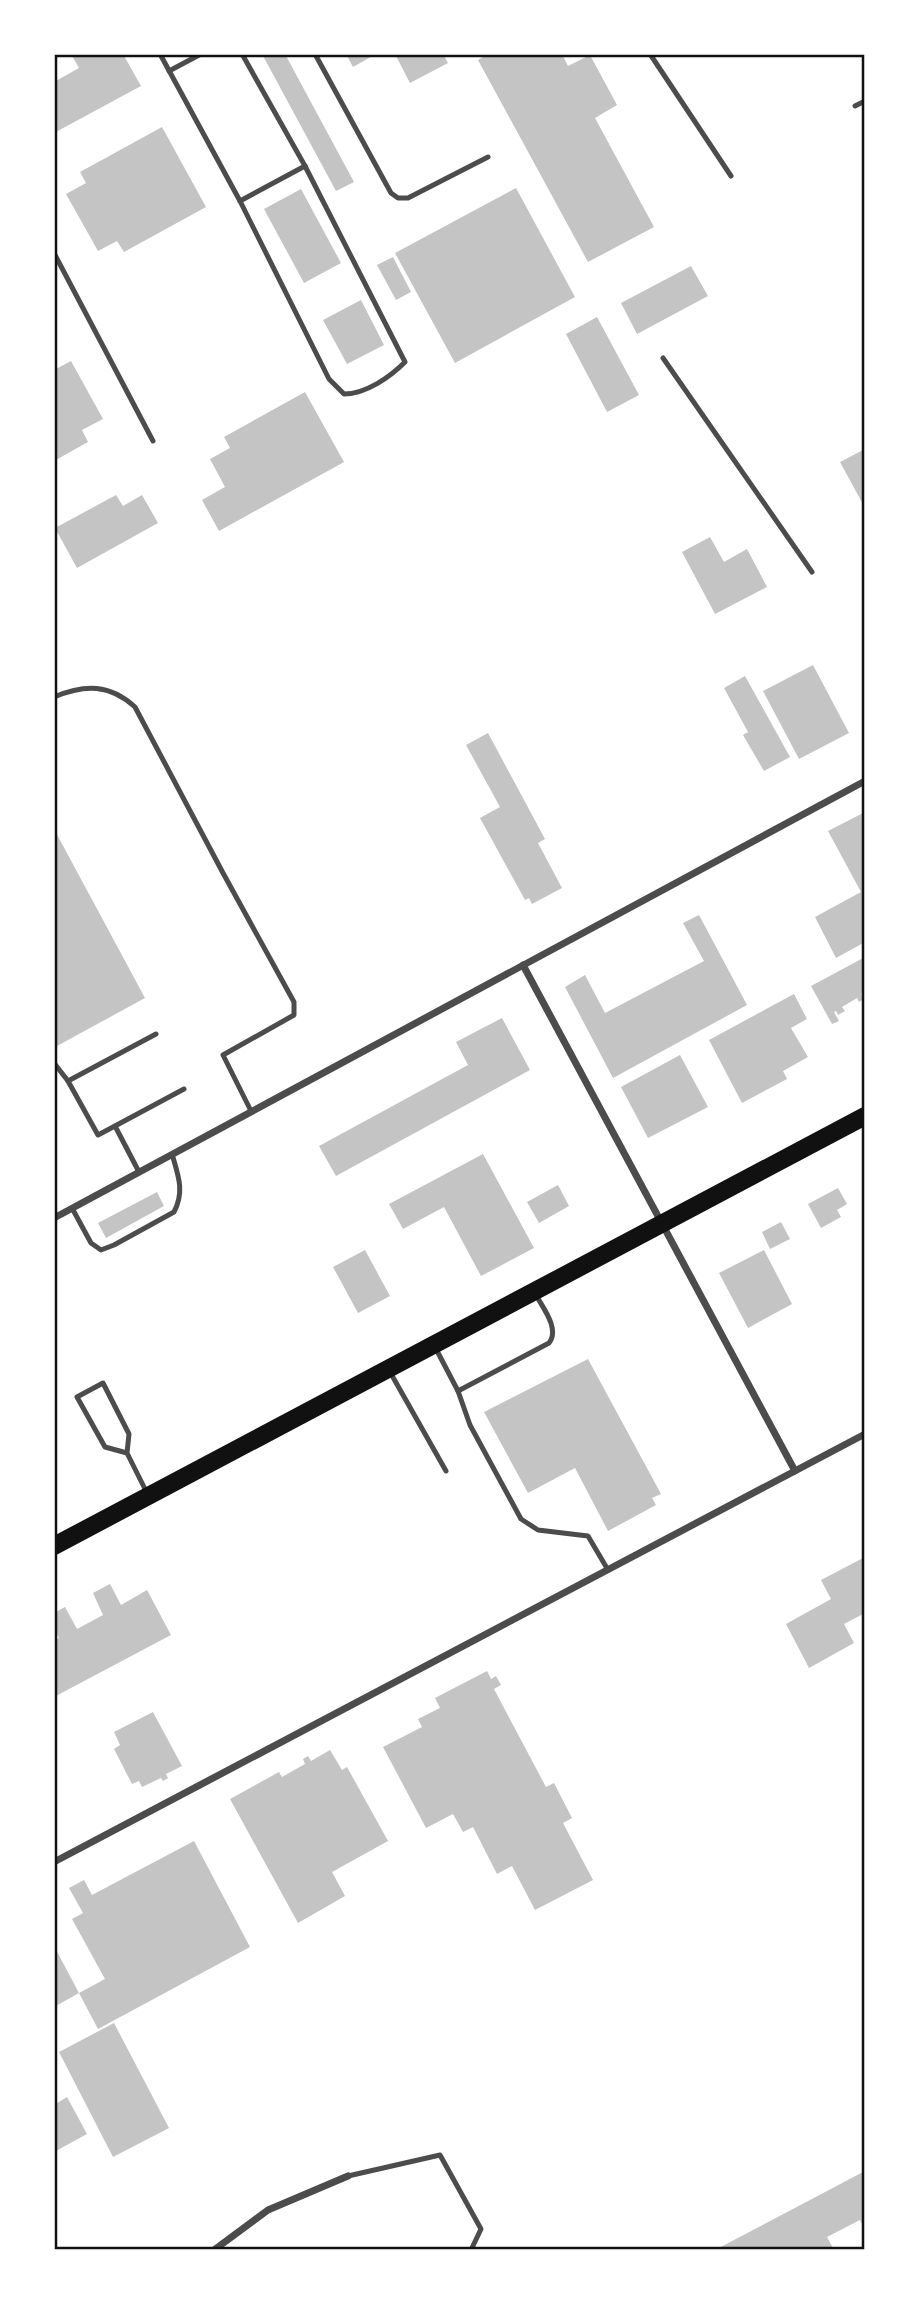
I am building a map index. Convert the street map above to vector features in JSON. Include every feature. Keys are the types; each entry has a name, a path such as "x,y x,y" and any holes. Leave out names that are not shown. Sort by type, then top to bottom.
{"main road":[{"path":"54,1546 865,1116"}],"street":[{"path":"54,1218 865,781"},
{"path":"523,965 795,1471"},
{"path":"54,1862 865,1434"},
{"path":"214,2250 268,2210 348,2176"}],"lane":[{"path":"160,54 240,201 329,379 344,394 355,394 393,375 405,362 305,166 242,54"},
{"path":"169,71 201,54"},
{"path":"315,54 391,192 398,198 408,198 488,157"},
{"path":"650,54 732,176"},
{"path":"855,106 865,101"},
{"path":"240,201 305,166"},
{"path":"54,253 153,441"},
{"path":"663,358 812,572"},
{"path":"54,697 92,687 109,690 135,707 294,1002 294,1015 223,1055 251,1111"},
{"path":"68,1081 156,1034"},
{"path":"54,1063 68,1081 98,1135 184,1089"},
{"path":"115,1126 139,1172"},
{"path":"72,1208 91,1243 101,1250 114,1245 174,1212 181,1187 172,1154"},
{"path":"458,1391 549,1343 553,1329 534,1292"},
{"path":"435,1345 458,1391 470,1425 521,1519 538,1530 588,1536 608,1570"},
{"path":"389,1369 446,1471"},
{"path":"127,1453 105,1447 77,1396 103,1383 129,1433 127,1453 149,1495"},
{"path":"348,2176 440,2155 481,2229 471,2250"}],"building":[{"path":"71,54 123,54 141,86 54,133 54,82 79,68"},
{"path":"262,54 285,54 354,182 336,191"},
{"path":"346,54 376,54 353,67"},
{"path":"395,54 443,54 448,63 410,83"},
{"path":"488,54 562,54 568,66 590,55 617,105 595,118 654,227 588,262 478,60"},
{"path":"162,127 206,207 124,252 117,241 98,251 66,194 86,183 80,172"},
{"path":"516,188 575,297 455,363 395,253"},
{"path":"301,189 341,263 304,283 264,209"},
{"path":"393,257 411,292 396,300 377,265"},
{"path":"691,266 708,296 637,334 621,303"},
{"path":"361,300 384,345 347,364 323,320"},
{"path":"597,317 639,395 607,412 566,334"},
{"path":"71,361 103,419 82,430 88,442 54,461 54,370"},
{"path":"305,392 344,462 219,531 202,500 225,487 210,459 230,448 224,437"},
{"path":"865,449 865,508 840,462"},
{"path":"116,495 123,506 142,495 158,523 77,568 55,528"},
{"path":"710,537 724,562 747,549 767,587 715,614 682,552"},
{"path":"813,665 849,733 799,759 763,691"},
{"path":"745,676 790,757 764,771 743,735 748,732 724,688"},
{"path":"488,733 545,839 538,843 562,888 532,904 529,898 525,900 480,818 500,807 466,745"},
{"path":"865,812 865,942 836,958 815,917 861,892 828,831"},
{"path":"54,829 145,998 57,1046 54,1042"},
{"path":"699,915 747,1005 613,1078 565,987 585,975 605,1013 704,961 683,923"},
{"path":"865,957 865,992 861,994 864,999 859,1002 857,998 842,1007 845,1011 838,1015 834,1012 839,1021 832,1024 811,986"},
{"path":"794,994 807,1019 791,1028 808,1057 783,1071 787,1079 742,1103 709,1040"},
{"path":"502,1018 530,1070 336,1176 319,1146 468,1065 456,1042"},
{"path":"680,1055 708,1107 648,1138 621,1087"},
{"path":"483,1154 534,1248 481,1276 444,1207 403,1229 389,1204"},
{"path":"558,1185 569,1206 539,1223 527,1202"},
{"path":"838,1188 847,1204 837,1210 841,1217 821,1228 808,1204"},
{"path":"157,1192 164,1206 106,1238 98,1223"},
{"path":"781,1222 790,1239 770,1249 762,1232"},
{"path":"365,1250 390,1296 358,1313 333,1267"},
{"path":"764,1250 792,1304 748,1328 719,1273"},
{"path":"588,1359 661,1494 652,1498 656,1505 608,1531 575,1468 528,1493 484,1412"},
{"path":"865,1557 865,1613 844,1624 854,1643 809,1668 786,1624 831,1599 821,1580"},
{"path":"110,1584 121,1605 147,1590 171,1635 54,1697 54,1640 59,1638 54,1629 54,1613 65,1607 77,1629 103,1615 93,1593"},
{"path":"487,1671 491,1679 496,1676 501,1685 494,1689 546,1787 554,1783 572,1818 563,1823 593,1880 535,1910 512,1866 497,1874 473,1827 463,1832 453,1814 426,1828 383,1747 422,1727 418,1719 440,1708 435,1698"},
{"path":"153,1712 182,1766 166,1774 168,1778 163,1781 161,1778 142,1787 139,1781 132,1784 114,1749 120,1745 114,1732"},
{"path":"330,1750 342,1770 347,1767 388,1841 332,1872 345,1896 298,1923 230,1799 279,1772 282,1777 305,1764 303,1759 308,1756 311,1761"},
{"path":"194,1841 250,1947 98,2029 79,1993 105,1979 72,1919 83,1913 69,1888 84,1880 92,1895"},
{"path":"54,1946 79,1993 54,2007"},
{"path":"114,2023 169,2128 113,2157 59,2052"},
{"path":"67,2097 87,2134 54,2152 54,2105"},
{"path":"865,2171 865,2229 860,2220 827,2237 834,2250 715,2250"}]}
